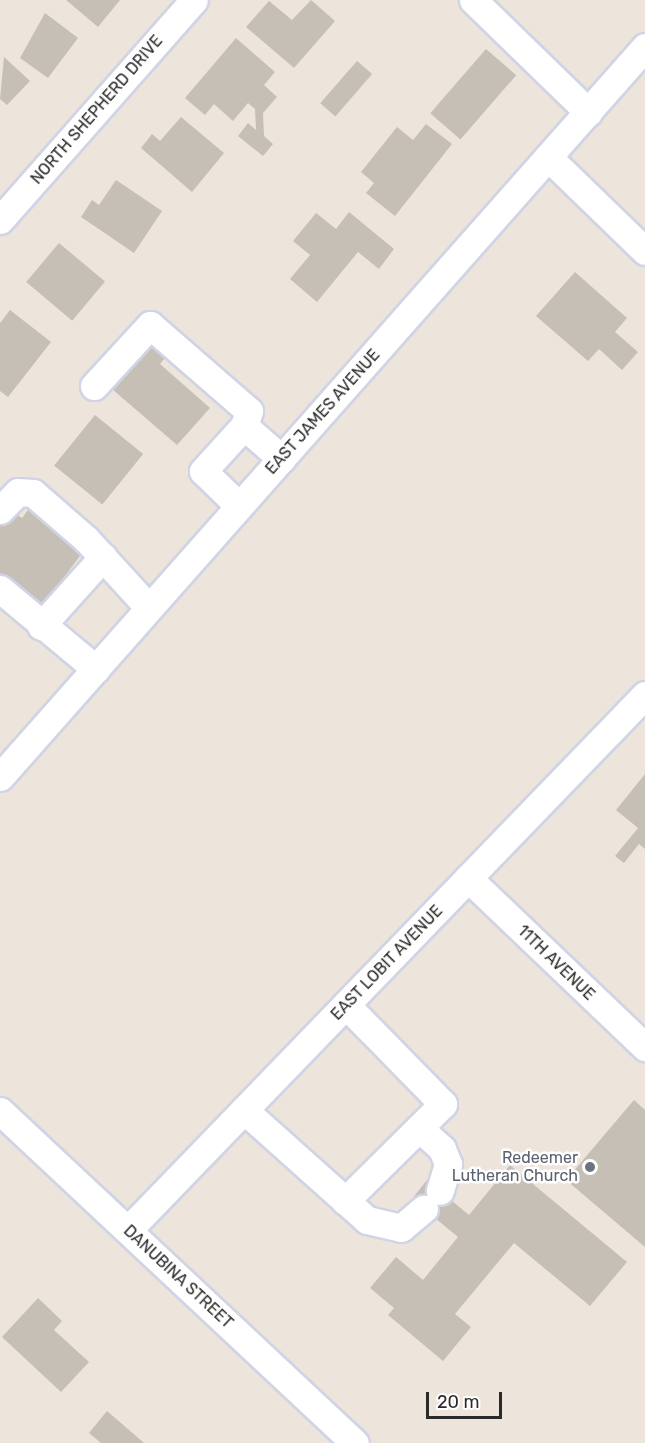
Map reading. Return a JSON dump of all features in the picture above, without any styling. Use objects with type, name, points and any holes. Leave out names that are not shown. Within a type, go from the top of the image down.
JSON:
[{"type":"street","name":"NORTH SHEPHERD DRIVE","points":[[0,220],[194,0]]},
{"type":"street","points":[[473,0],[588,112]]},
{"type":"street","name":"EAST JAMES AVENUE","points":[[0,777],[645,47]]},
{"type":"street","points":[[548,157],[645,251]]},
{"type":"street","points":[[94,386],[150,325],[249,411],[244,426],[203,471],[240,506]]},
{"type":"street","points":[[244,426],[282,459]]},
{"type":"street","points":[[0,510],[18,492],[29,491],[103,557],[149,608]]},
{"type":"street","points":[[41,626],[103,557]]},
{"type":"street","points":[[0,589],[41,626],[96,669]]},
{"type":"street","name":"EAST LOBIT AVENUE","points":[[128,1230],[645,695]]},
{"type":"street","name":"11TH AVENUE","points":[[468,878],[645,1047]]},
{"type":"street","points":[[345,1201],[443,1104],[346,1005]]},
{"type":"street","points":[[244,1110],[345,1201],[387,1229],[401,1228],[432,1200],[448,1164],[442,1149],[419,1128]]},
{"type":"street","name":"DANUBINA STREET","points":[[0,1111],[355,1443]]},
{"type":"building","points":[[66,0],[120,0],[98,27]]},
{"type":"building","points":[[311,0],[335,21],[294,68],[246,27],[269,1],[292,20]]},
{"type":"building","points":[[45,13],[78,38],[48,78],[20,58]]},
{"type":"building","points":[[236,38],[275,72],[264,85],[277,97],[263,113],[264,136],[273,144],[263,156],[238,136],[248,123],[256,130],[255,109],[248,103],[233,121],[214,104],[205,115],[185,98]]},
{"type":"building","points":[[486,49],[516,75],[460,139],[430,113]]},
{"type":"building","points":[[4,57],[30,81],[7,105],[0,99]]},
{"type":"building","points":[[357,61],[372,74],[335,116],[320,103]]},
{"type":"building","points":[[181,117],[224,153],[192,192],[141,148],[152,134],[160,141]]},
{"type":"building","points":[[426,124],[452,144],[395,216],[366,193],[374,183],[361,172],[397,127],[413,140]]},
{"type":"building","points":[[116,180],[162,211],[134,253],[81,217],[92,200],[99,205]]},
{"type":"building","points":[[349,212],[394,249],[379,269],[358,252],[317,302],[290,279],[310,255],[293,241],[316,213],[336,229]]},
{"type":"building","points":[[59,243],[105,282],[72,321],[26,282]]},
{"type":"building","points":[[575,272],[627,318],[615,332],[638,352],[622,370],[599,349],[588,361],[536,316]]},
{"type":"building","points":[[10,310],[51,342],[8,397],[0,391],[0,323]]},
{"type":"building","points":[[150,345],[165,358],[160,364],[210,408],[177,445],[112,389]]},
{"type":"building","points":[[95,415],[143,454],[102,505],[54,466]]},
{"type":"building","points":[[31,506],[86,548],[43,605],[0,573],[0,525],[11,510],[22,518]]},
{"type":"building","points":[[645,774],[645,849],[639,844],[624,863],[615,856],[638,828],[616,810]]},
{"type":"building","points":[[634,1100],[645,1110],[645,1247],[566,1180]]},
{"type":"building","points":[[510,1165],[627,1262],[590,1306],[514,1243],[455,1314],[471,1327],[443,1361],[388,1315],[394,1308],[370,1288],[396,1257],[423,1280],[458,1237],[412,1199],[427,1180],[469,1215]]},
{"type":"building","points":[[38,1298],[62,1321],[54,1330],[89,1362],[61,1392],[2,1337]]},
{"type":"building","points":[[107,1411],[144,1443],[101,1443],[89,1433]]},
{"type":"place","name":"Redeemer Lutheran Church","points":[[590,1167]]}]
